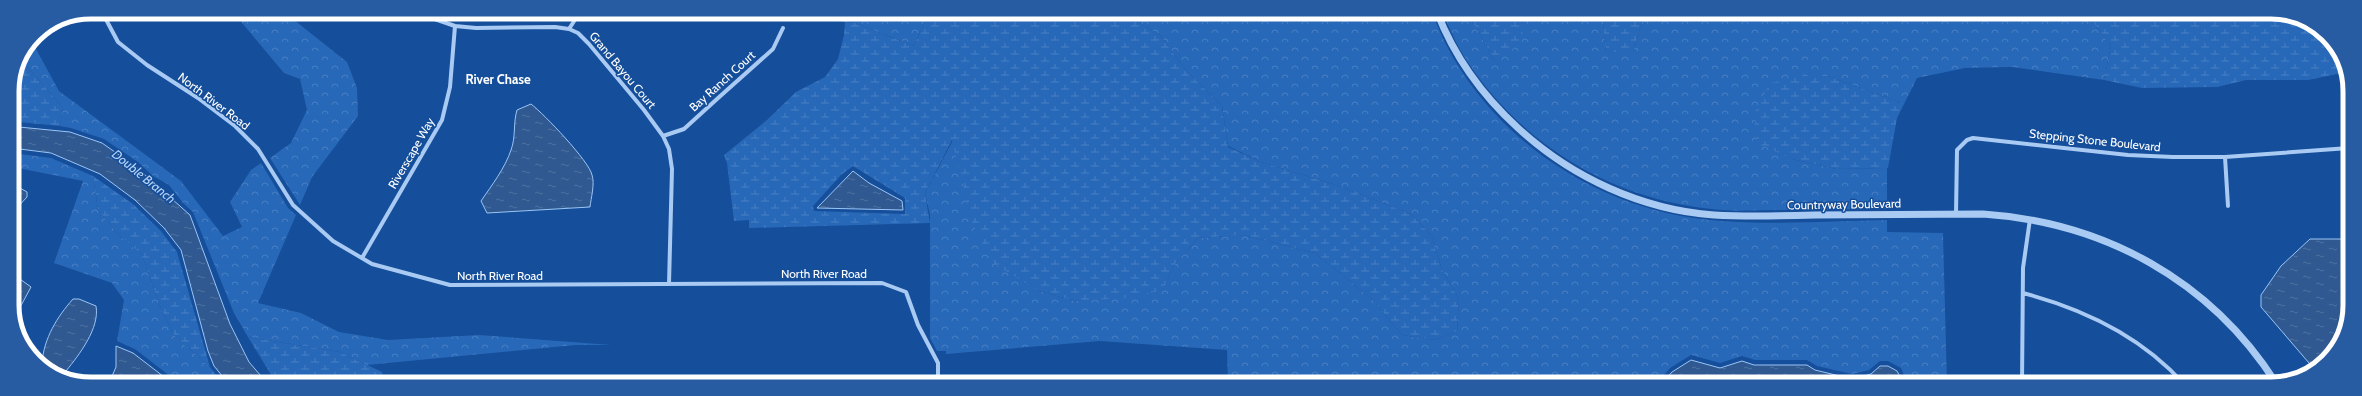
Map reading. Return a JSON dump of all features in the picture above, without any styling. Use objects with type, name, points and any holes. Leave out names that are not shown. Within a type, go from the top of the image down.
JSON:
[{"type":"street","name":"North River Road","points":[[106,19],[118,42],[147,65],[198,98],[235,126],[258,149],[292,205],[333,241],[379,266],[450,285],[882,283],[906,292],[918,324],[938,363],[938,377]]},
{"type":"street","name":"Grand Bayou Court","points":[[435,19],[456,26],[476,28],[555,27],[569,29],[578,33],[589,44],[644,110],[663,136],[669,149],[672,169],[669,284]]},
{"type":"street","points":[[569,29],[575,19]]},
{"type":"street","name":"Countryway Boulevard","points":[[1441,19],[1463,63],[1498,110],[1552,157],[1597,183],[1617,192],[1663,207],[1713,215],[1956,214],[2030,219],[2090,234],[2142,258],[2184,284],[2237,331],[2254,350],[2272,377]]},
{"type":"street","name":"Riverscape Way","points":[[362,258],[442,120],[450,87],[456,26]]},
{"type":"street","name":"Bay Ranch Court","points":[[663,136],[684,129],[717,100],[773,49],[783,28]]},
{"type":"street","name":"Stepping Stone Boulevard","points":[[1956,214],[1957,150],[1966,140],[1973,138],[2128,155],[2225,157],[2343,148]]},
{"type":"street","points":[[2225,157],[2228,206]]},
{"type":"street","points":[[2022,377],[2023,293],[2026,244],[2030,219]]},
{"type":"street","points":[[2023,293],[2072,308],[2106,324],[2148,350],[2177,377]]},
{"type":"green space","points":[[239,19],[293,19],[347,62],[357,88],[358,116],[312,177],[300,205],[270,158],[291,143],[307,110],[300,79],[284,73]]},
{"type":"green space","points":[[820,19],[926,19],[914,46],[855,23]]},
{"type":"green space","points":[[926,19],[1133,19],[1160,35],[1185,69],[1222,106],[1228,147],[1261,162],[1336,185],[1411,214],[1431,235],[1442,270],[1459,299],[1457,331],[1435,340],[1402,335],[1373,300],[1315,253],[1243,235],[1198,238],[1174,265],[1163,290],[1125,298],[1075,301],[1039,291],[991,262],[972,222],[952,140],[925,193],[930,223],[749,228],[749,220],[734,221],[727,163],[724,155],[767,120],[796,92],[825,77],[838,59],[844,35],[845,22],[855,23],[914,46]],"holes":[[[853,166],[905,198],[905,214],[814,211],[813,206],[841,175]]]},
{"type":"green space","points":[[1133,19],[1435,19],[1450,51],[1473,87],[1501,120],[1532,148],[1568,173],[1606,193],[1646,207],[1687,217],[1711,220],[1787,223],[1887,220],[1887,232],[1943,233],[1947,377],[1905,377],[1901,368],[1888,361],[1880,361],[1869,370],[1852,374],[1817,366],[1807,360],[1755,360],[1742,356],[1720,363],[1691,355],[1670,368],[1662,377],[1352,377],[1323,375],[1320,377],[1228,377],[1227,350],[1100,341],[946,354],[946,351],[937,351],[930,338],[930,215],[925,193],[953,140],[957,155],[1039,291],[1075,301],[1163,290],[1174,265],[1198,238],[1243,235],[1315,253],[1373,300],[1402,335],[1435,340],[1457,331],[1459,299],[1442,270],[1431,235],[1411,214],[1336,185],[1261,162],[1228,146],[1222,106],[1185,69],[1160,35]]},
{"type":"green space","points":[[1445,19],[1471,19],[1495,61],[1526,19],[1603,19],[1606,52],[1633,52],[1643,19],[2091,19],[2111,46],[2104,80],[2012,67],[1965,68],[1917,78],[1904,104],[1828,76],[1792,159],[1836,169],[1887,168],[1887,209],[1745,211],[1712,209],[1675,203],[1639,193],[1605,180],[1573,163],[1542,142],[1515,118],[1489,91],[1463,55]]},
{"type":"green space","points":[[1471,19],[1526,19],[1522,36],[1514,48],[1503,57],[1495,61]]},
{"type":"green space","points":[[1603,19],[1643,19],[1633,52],[1606,52]]},
{"type":"green space","points":[[2091,19],[2271,19],[2290,21],[2303,26],[2322,40],[2336,59],[2341,73],[2308,80],[2246,80],[2217,87],[2142,88],[2104,80],[2111,46]]},
{"type":"green space","points":[[35,46],[59,91],[181,181],[223,236],[242,227],[230,202],[251,170],[261,163],[288,208],[296,215],[258,303],[301,313],[339,332],[388,340],[479,335],[611,345],[575,345],[367,365],[340,352],[248,337],[234,313],[193,212],[183,203],[169,185],[153,176],[138,162],[104,139],[60,126],[63,108],[24,63]]},
{"type":"green space","points":[[24,63],[63,108],[60,126],[19,122],[20,77]]},
{"type":"green space","points":[[1804,76],[1828,76],[1904,104],[1897,118],[1888,168],[1836,169],[1792,159],[1757,143],[1754,113],[1770,83]]},
{"type":"green space","points":[[19,154],[51,158],[93,176],[98,210],[120,236],[142,255],[160,306],[174,335],[210,367],[218,377],[171,377],[135,349],[117,341],[124,300],[112,283],[54,263],[83,181],[19,168]]},
{"type":"green space","points":[[93,176],[133,204],[161,231],[177,252],[210,367],[174,335],[160,306],[142,255],[120,236],[98,210]]},
{"type":"green space","points":[[248,337],[340,352],[382,372],[383,377],[272,377]]},
{"type":"water","points":[[531,104],[546,117],[575,149],[589,168],[593,183],[590,207],[487,213],[481,201],[498,176],[513,145],[517,110]]},
{"type":"water","name":"Double Branch","points":[[19,127],[70,132],[102,143],[135,166],[190,215],[230,324],[249,362],[262,377],[223,377],[214,366],[208,351],[181,250],[164,228],[135,200],[100,174],[51,153],[19,149]]},
{"type":"water","points":[[853,171],[869,183],[902,201],[903,210],[817,208]]},
{"type":"water","points":[[19,187],[27,192],[27,197],[19,206]]},
{"type":"water","points":[[2310,239],[2343,239],[2343,305],[2341,324],[2331,345],[2319,359],[2311,365],[2261,307],[2261,295],[2281,266]]},
{"type":"water","points":[[19,278],[31,287],[19,309]]},
{"type":"water","points":[[73,299],[79,299],[96,306],[95,323],[92,332],[77,357],[66,371],[59,370],[43,358],[48,337],[62,313]]},
{"type":"water","points":[[116,346],[133,353],[164,377],[112,377],[116,367]]},
{"type":"water","points":[[1691,360],[1720,368],[1742,361],[1754,365],[1807,365],[1815,370],[1844,377],[1667,377],[1672,372]]},
{"type":"water","points":[[1880,366],[1888,366],[1897,371],[1900,377],[1860,377],[1871,374]]},
{"type":"district","name":"River Chase","points":[[498,79]]}]
